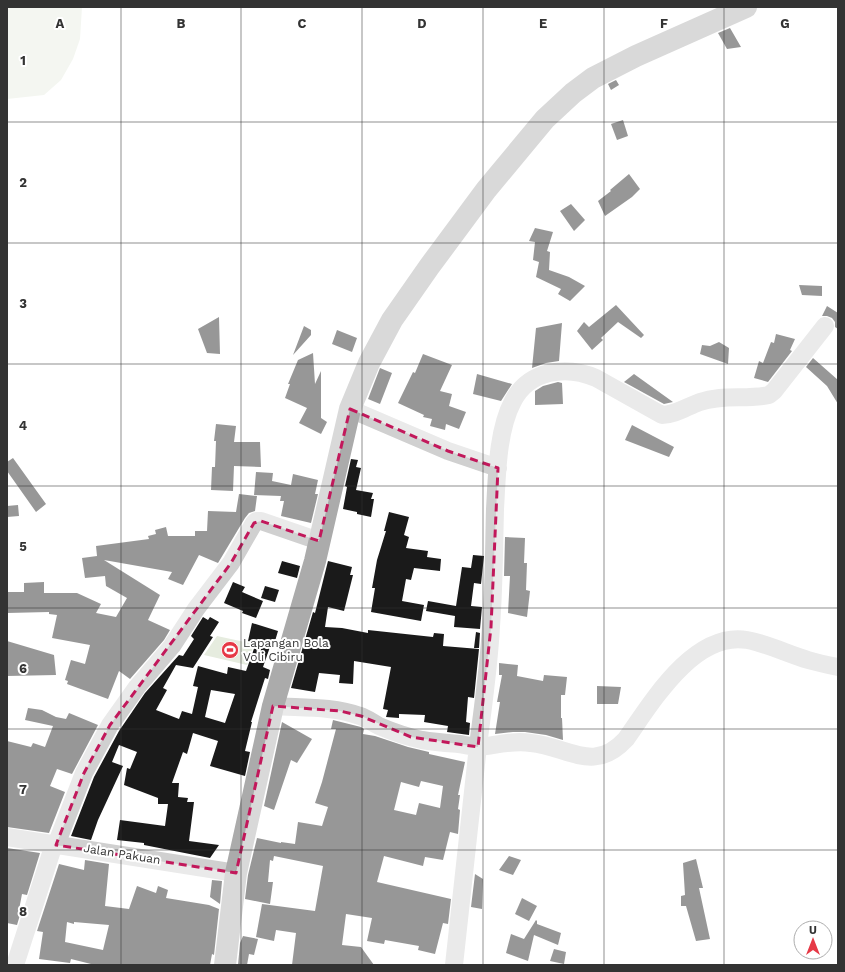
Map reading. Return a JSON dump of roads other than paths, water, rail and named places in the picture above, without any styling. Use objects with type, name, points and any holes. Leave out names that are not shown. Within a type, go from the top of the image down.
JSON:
[{"type":"main road","points":[[225,965],[236,873],[273,706],[319,541],[350,409],[369,363],[392,320],[486,190],[545,118],[573,93],[593,78],[636,56],[746,7]]},
{"type":"street","points":[[454,965],[491,627],[498,468],[502,432],[507,413],[513,400],[520,389],[530,381],[547,373],[562,371],[573,371],[587,374],[656,412],[666,415],[708,399],[720,397],[764,396],[772,393],[825,326]]},
{"type":"street","points":[[350,409],[448,451],[498,468]]},
{"type":"street","points":[[15,965],[55,844],[84,773],[110,725],[137,687],[172,646],[196,609],[231,563],[254,523],[256,521],[261,521],[319,541]]},
{"type":"street","points":[[273,706],[340,711],[361,716],[389,730],[411,737],[478,747],[522,742],[538,744],[596,758],[613,751],[626,739],[660,690],[680,668],[707,648],[723,641],[737,639],[749,640],[808,660],[838,667]]},
{"type":"street","name":"Jalan Pakuan","points":[[7,837],[236,873]]},
{"type":"place","name":"Lapangan Bola Voli Cibiru","points":[[230,650]]}]
